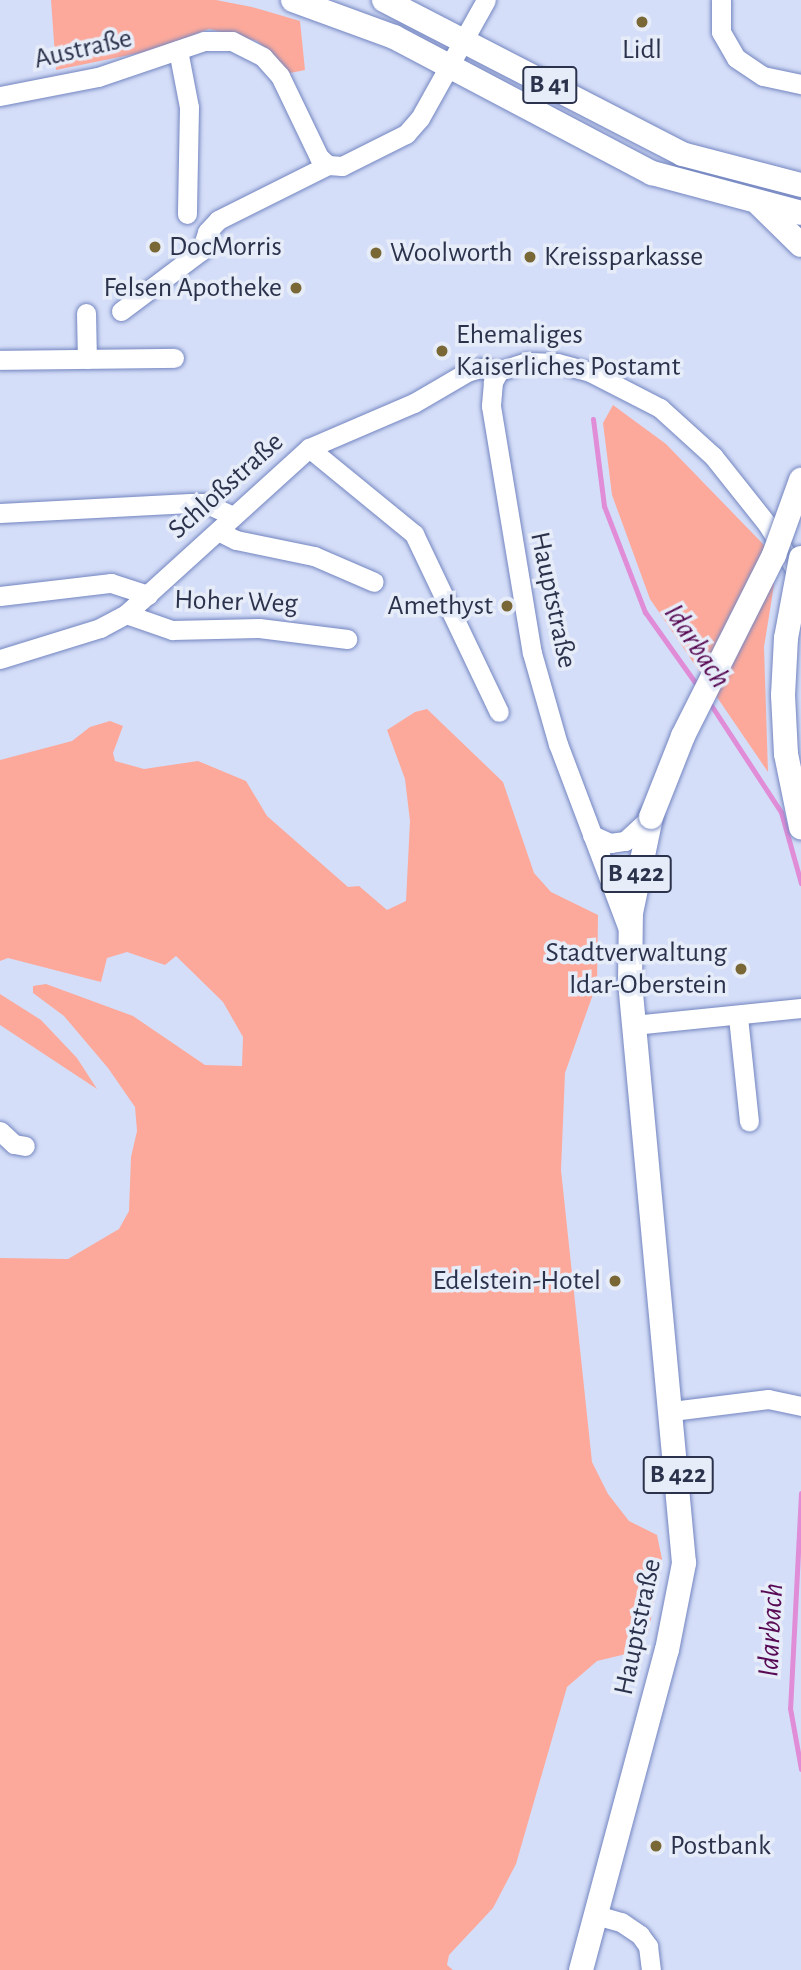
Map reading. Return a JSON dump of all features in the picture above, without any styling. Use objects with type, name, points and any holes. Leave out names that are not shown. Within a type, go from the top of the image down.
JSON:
[{"type":"main road","name":"B 41","points":[[293,0],[394,37],[652,173],[760,205],[801,213]]},
{"type":"main road","name":"B 41","points":[[384,0],[681,154],[801,185]]},
{"type":"main road","points":[[760,205],[801,244]]},
{"type":"main road","name":"B 422","points":[[629,932],[637,871],[651,817],[682,736],[770,564],[801,480]]},
{"type":"main road","points":[[801,558],[786,638],[783,695],[786,754],[801,827]]},
{"type":"main road","name":"Hauptstraße","points":[[581,1970],[681,1581],[684,1538],[633,1025],[629,932]]},
{"type":"street","points":[[121,311],[191,259],[218,220],[328,165],[342,166],[407,134],[450,67],[486,0]]},
{"type":"street","points":[[721,0],[721,32],[736,58],[763,76],[801,84]]},
{"type":"street","name":"Austraße","points":[[0,96],[98,77],[218,39],[232,41],[263,57],[280,76],[319,157],[328,165]]},
{"type":"street","points":[[178,50],[190,107],[187,214]]},
{"type":"street","points":[[86,313],[87,359]]},
{"type":"street","points":[[0,360],[174,358]]},
{"type":"street","name":"Schloßstraße","points":[[0,659],[100,628],[126,614],[309,448],[414,403],[467,372],[480,368],[499,372],[527,362],[557,363],[590,372],[660,408],[713,457],[767,524],[801,578]]},
{"type":"street","name":"Hauptstraße","points":[[499,372],[493,382],[491,406],[531,653],[558,744],[629,932]]},
{"type":"street","points":[[309,448],[414,534],[499,712]]},
{"type":"street","points":[[0,513],[205,503],[233,516]]},
{"type":"street","points":[[218,531],[236,540],[314,556],[374,582]]},
{"type":"street","points":[[0,596],[111,583],[148,595]]},
{"type":"street","name":"Hoher Weg","points":[[126,614],[172,630],[259,628],[347,639]]},
{"type":"street","points":[[592,835],[610,843],[625,841],[651,817]]},
{"type":"street","points":[[633,1025],[738,1017],[801,1008]]},
{"type":"street","points":[[738,1017],[749,1121]]},
{"type":"street","points":[[0,1131],[14,1144],[25,1146]]},
{"type":"street","points":[[672,1411],[768,1399],[797,1404]]},
{"type":"street","points":[[596,1915],[621,1922],[640,1935],[648,1946],[651,1970]]},
{"type":"shaded area","points":[[51,0],[216,0],[252,7],[300,21],[305,70],[290,73],[257,41],[209,29],[154,50],[56,70]]},
{"type":"shaded area","points":[[613,405],[666,444],[764,545],[774,585],[764,647],[768,772],[650,599],[612,495],[603,423]]},
{"type":"shaded area","points":[[427,709],[503,782],[534,873],[551,892],[598,915],[597,983],[565,1073],[561,1170],[592,1462],[608,1494],[629,1521],[657,1535],[662,1559],[648,1634],[626,1654],[597,1661],[567,1687],[516,1864],[493,1908],[449,1955],[447,1965],[453,1970],[0,1970],[0,1258],[68,1259],[119,1229],[129,1211],[131,1157],[137,1131],[135,1107],[108,1068],[64,1016],[33,993],[33,986],[46,984],[133,1016],[205,1065],[242,1066],[243,1037],[223,1002],[176,956],[165,965],[127,952],[107,958],[101,982],[8,958],[0,961],[0,760],[72,741],[90,727],[110,721],[123,726],[113,753],[115,761],[144,769],[198,761],[246,781],[267,816],[348,887],[359,886],[387,910],[406,901],[410,821],[405,779],[387,730],[415,712]]},
{"type":"shaded area","points":[[0,994],[41,1020],[77,1058],[97,1089],[0,1025]]},
{"type":"waterway","name":"Idarbach","points":[[593,419],[604,506],[645,612],[699,688]]},
{"type":"waterway","name":"Idarbach","points":[[709,702],[781,812],[801,883]]},
{"type":"waterway","name":"Idarbach","points":[[801,1493],[790,1708],[801,1769]]},
{"type":"place","name":"Lidl","points":[[642,22]]},
{"type":"place","name":"DocMorris","points":[[155,247]]},
{"type":"place","name":"Woolworth","points":[[376,253]]},
{"type":"place","name":"Kreissparkasse","points":[[530,257]]},
{"type":"place","name":"Felsen Apotheke","points":[[296,288]]},
{"type":"place","name":"Ehemaliges Kaiserliches Postamt","points":[[442,351]]},
{"type":"place","name":"Amethyst","points":[[507,606]]},
{"type":"place","name":"Stadtverwaltung Idar-Oberstein","points":[[741,969]]},
{"type":"place","name":"Edelstein-Hotel","points":[[615,1281]]},
{"type":"place","name":"Postbank","points":[[656,1846]]}]
